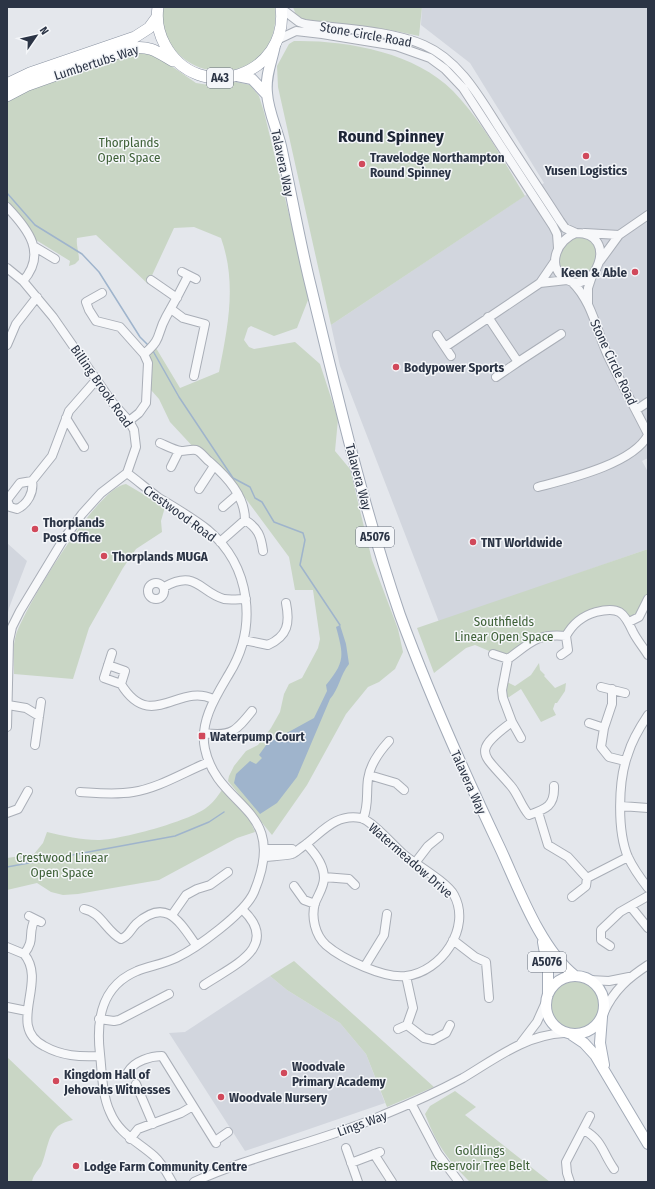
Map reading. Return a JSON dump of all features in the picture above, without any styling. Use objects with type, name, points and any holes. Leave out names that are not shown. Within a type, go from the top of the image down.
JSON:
[{"type":"highway","name":"A43","points":[[158,10],[162,40],[175,60],[196,74],[223,78],[237,76],[260,64],[277,42],[281,25],[282,8]]},
{"type":"highway","name":"Lumbertubs Way","points":[[7,84],[30,73],[135,37],[149,28],[158,10]]},
{"type":"highway","name":"Lumbertubs Way","points":[[7,96],[28,85],[132,48],[142,46],[151,48],[184,67]]},
{"type":"main road","name":"Talavera Way","points":[[277,42],[267,75],[267,95],[280,144],[292,203],[332,373],[366,504],[389,582],[417,660],[444,725],[540,932],[560,963],[575,976]]},
{"type":"main road","name":"Talavera Way","points":[[237,76],[252,79],[267,95]]},
{"type":"main road","name":"Talavera Way","points":[[540,932],[547,961],[548,994]]},
{"type":"main road","points":[[607,1073],[601,1049],[604,1003],[602,994],[597,986],[590,980],[575,976],[559,981],[548,994],[545,1004],[550,1021],[590,1048],[607,1073],[648,1144]]},
{"type":"main road","points":[[568,1034],[590,1031],[597,1025],[603,1015]]},
{"type":"street","name":"Stone Circle Road","points":[[282,8],[299,22],[305,24],[377,34],[413,41],[437,52],[450,61],[473,88],[565,228],[590,236],[598,244],[601,253],[600,262],[593,273],[588,288],[589,309]]},
{"type":"street","name":"Stone Circle Road","points":[[277,42],[296,31],[408,49],[438,63],[463,88],[553,226],[557,234],[558,248],[555,261],[557,271],[580,292],[589,309],[608,356],[648,434]]},
{"type":"street","points":[[7,207],[22,226],[35,247],[55,259]]},
{"type":"street","points":[[600,262],[619,235],[648,215]]},
{"type":"street","points":[[558,248],[567,237],[580,233],[619,235]]},
{"type":"street","points":[[23,281],[32,271],[35,262],[35,247]]},
{"type":"street","points":[[445,347],[540,283],[555,261]]},
{"type":"street","name":"Billing Brook Road","points":[[7,268],[23,281],[37,296],[112,402],[129,421],[134,430],[136,447],[127,473]]},
{"type":"street","points":[[540,283],[584,281],[593,273]]},
{"type":"street","points":[[144,354],[160,337],[165,319],[188,276]]},
{"type":"street","points":[[151,280],[177,298]]},
{"type":"street","points":[[102,292],[86,302],[88,310],[96,321],[102,324],[120,327],[144,354],[148,362],[146,403],[139,413],[129,421]]},
{"type":"street","points":[[7,345],[16,324],[37,296]]},
{"type":"street","points":[[171,309],[183,318],[205,324],[194,376]]},
{"type":"street","points":[[488,317],[518,362]]},
{"type":"street","points":[[496,377],[561,334]]},
{"type":"street","points":[[437,335],[451,356]]},
{"type":"street","points":[[32,481],[20,483],[9,497],[7,504],[14,509],[20,508],[32,493],[32,481],[52,456],[69,411],[97,379]]},
{"type":"street","points":[[638,412],[648,402]]},
{"type":"street","points":[[66,418],[84,447]]},
{"type":"street","points":[[538,487],[576,478],[611,464],[643,444],[648,434]]},
{"type":"street","points":[[160,443],[179,450],[196,450],[220,470],[238,494],[245,510],[245,520],[220,542]]},
{"type":"street","points":[[171,467],[179,450]]},
{"type":"street","points":[[199,489],[214,466]]},
{"type":"street","points":[[7,727],[9,641],[12,628],[20,611],[63,540],[82,514],[101,493],[127,473]]},
{"type":"street","name":"Crestwood Road","points":[[127,473],[157,496],[197,522],[220,542],[240,573],[246,599],[247,621],[244,640],[238,659],[213,699],[205,732],[204,746],[209,762],[222,782],[256,819],[262,835],[265,853]]},
{"type":"street","points":[[223,507],[238,494]]},
{"type":"street","points":[[245,520],[255,526],[261,536],[263,551]]},
{"type":"street","points":[[164,586],[173,582],[186,580],[196,582],[217,596],[226,599],[246,599]]},
{"type":"street","points":[[630,622],[639,617],[648,599]]},
{"type":"street","points":[[244,640],[268,644],[283,636],[287,627],[288,617],[286,603]]},
{"type":"street","points":[[561,655],[568,650],[566,636],[578,620],[587,614],[608,609],[619,611],[630,622],[635,635],[648,655]]},
{"type":"street","points":[[521,738],[512,722],[503,698],[502,690],[508,659],[539,637],[552,634],[566,636]]},
{"type":"street","points":[[112,653],[104,678],[121,684],[129,696],[136,702],[147,706],[166,704],[192,696],[202,695],[213,699]]},
{"type":"street","points":[[493,654],[508,659]]},
{"type":"street","points":[[108,665],[125,671],[121,684]]},
{"type":"street","points":[[601,687],[625,693]]},
{"type":"street","points":[[612,689],[612,704],[601,742],[604,752],[609,757],[625,761]]},
{"type":"street","points":[[35,745],[41,702]]},
{"type":"street","points":[[8,705],[26,708],[39,716]]},
{"type":"street","points":[[205,732],[229,734],[239,727],[252,711]]},
{"type":"street","points":[[647,721],[632,744],[625,761],[621,789],[621,834],[628,857],[648,888]]},
{"type":"street","points":[[512,722],[492,737],[487,744],[486,759],[512,787],[523,809],[529,815],[538,812],[554,800],[554,786]]},
{"type":"street","points":[[589,723],[604,728]]},
{"type":"street","points":[[363,818],[368,799],[369,775],[376,756],[389,741]]},
{"type":"street","points":[[80,792],[118,794],[134,792],[164,782],[209,762]]},
{"type":"street","points":[[369,775],[396,783],[404,790]]},
{"type":"street","points":[[7,814],[18,809],[28,791]]},
{"type":"street","points":[[621,806],[648,808]]},
{"type":"street","points":[[538,812],[548,845],[568,857],[587,878],[586,886],[572,897]]},
{"type":"street","name":"Watermeadow Drive","points":[[265,853],[298,850],[332,822],[342,819],[363,818],[415,863],[453,893],[458,904],[460,919],[458,930],[453,940],[433,964],[422,972],[406,976],[391,976],[378,973],[333,950],[325,944],[319,936],[313,915],[324,877]]},
{"type":"street","points":[[415,863],[428,846],[439,837]]},
{"type":"street","points":[[306,844],[317,855],[322,865],[324,877],[349,879],[355,884]]},
{"type":"street","points":[[172,1182],[155,1157],[130,1139],[118,1128],[109,1111],[98,1037],[100,1010],[106,999],[123,979],[135,972],[177,957],[232,920],[242,910],[253,895],[265,853]]},
{"type":"street","points":[[587,878],[628,857]]},
{"type":"street","points":[[172,915],[186,895],[197,889],[210,885],[228,872]]},
{"type":"street","points":[[294,886],[304,900],[315,904]]},
{"type":"street","points":[[610,946],[602,940],[600,935],[601,930],[620,912],[648,896]]},
{"type":"street","points":[[631,907],[648,928]]},
{"type":"street","points":[[84,909],[89,910],[102,920],[111,934],[121,939],[126,937],[137,924],[153,914],[166,912],[178,919],[196,945]]},
{"type":"street","points":[[204,985],[248,956],[255,946],[258,934],[256,925],[242,910]]},
{"type":"street","points":[[365,966],[384,935],[387,914]]},
{"type":"street","points":[[24,954],[32,943],[31,929],[35,919]]},
{"type":"street","points":[[453,940],[475,957],[486,962],[489,999]]},
{"type":"street","points":[[7,947],[24,954],[32,971],[33,984],[27,1011],[26,1024],[30,1034],[39,1044],[56,1053],[79,1057],[100,1056]]},
{"type":"street","points":[[603,1015],[614,992],[630,976],[648,965]]},
{"type":"street","points":[[398,1029],[407,1025],[413,1008],[406,976]]},
{"type":"street","points":[[590,980],[609,981],[630,976]]},
{"type":"street","points":[[99,1019],[114,1021],[119,1020],[169,994]]},
{"type":"street","name":"Lings Way","points":[[521,1043],[537,1022],[545,1004]]},
{"type":"street","points":[[7,1007],[27,1011]]},
{"type":"street","points":[[407,1025],[424,1038],[433,1040],[440,1038],[446,1033],[450,1024]]},
{"type":"street","name":"Lings Way","points":[[194,1182],[236,1165],[362,1124],[463,1078],[521,1043],[546,1035],[568,1034]]},
{"type":"street","points":[[128,1072],[130,1068],[148,1058],[162,1056],[216,1142],[228,1132]]},
{"type":"street","points":[[136,1084],[153,1124]]},
{"type":"street","points":[[411,1103],[438,1154],[459,1182]]},
{"type":"street","points":[[130,1139],[138,1129],[193,1106]]},
{"type":"street","points":[[570,1182],[566,1162],[590,1116]]},
{"type":"street","points":[[584,1130],[596,1137],[605,1157],[614,1169]]},
{"type":"street","points":[[346,1148],[358,1182]]},
{"type":"street","points":[[351,1163],[377,1153],[392,1182]]},
{"type":"shaded area","points":[[422,7],[648,7],[648,458],[642,461],[648,472],[648,549],[439,622],[340,366],[331,325],[544,183],[470,63],[421,25]]},
{"type":"shaded area","points":[[7,543],[27,561],[7,617]]},
{"type":"shaded area","name":"Woodvale Primary Academy","points":[[270,976],[287,990],[340,1023],[366,1054],[385,1103],[245,1151],[169,1033],[185,1032]]},
{"type":"green space","points":[[162,7],[275,7],[274,32],[265,50],[250,63],[232,70],[212,71],[193,65],[176,52],[164,32],[162,23]]},
{"type":"green space","points":[[293,7],[422,7],[419,36],[395,31],[301,19],[296,15]]},
{"type":"green space","points":[[294,41],[335,43],[378,51],[419,67],[437,78],[453,91],[473,115],[492,141],[525,196],[331,325],[278,87],[277,66],[289,44]]},
{"type":"green space","name":"Thorplands Open Space","points":[[135,52],[154,54],[196,83],[216,86],[236,82],[250,85],[259,96],[305,280],[308,300],[297,328],[274,336],[251,326],[248,328],[244,340],[249,347],[254,349],[295,342],[320,364],[338,419],[335,451],[350,469],[372,560],[398,629],[403,652],[395,669],[379,682],[368,687],[346,714],[307,785],[272,835],[228,781],[234,766],[246,751],[258,745],[271,728],[280,712],[284,694],[289,684],[302,678],[318,648],[320,639],[313,590],[295,590],[289,557],[226,472],[214,466],[196,450],[170,422],[159,399],[151,390],[151,364],[148,355],[156,348],[180,388],[219,372],[228,321],[230,288],[229,271],[221,238],[194,227],[174,228],[148,284],[96,235],[77,238],[79,260],[75,264],[69,266],[70,261],[36,240],[7,205],[7,102],[34,87]]},
{"type":"green space","points":[[574,238],[583,238],[590,241],[596,250],[594,263],[590,270],[585,276],[575,278],[567,276],[562,272],[560,266],[562,251]]},
{"type":"green space","points":[[126,484],[165,507],[161,521],[162,532],[136,549],[123,568],[89,628],[73,679],[14,674],[14,649],[16,635],[47,575],[81,525],[98,504],[114,490]]},
{"type":"green space","name":"Southfields Linear Open Space","points":[[648,549],[648,599],[633,621],[619,611],[587,614],[566,636],[552,634],[508,659],[475,645],[466,648],[434,673],[417,628]]},
{"type":"green space","points":[[539,663],[540,670],[555,688],[566,683],[565,691],[557,703],[555,703],[553,709],[556,715],[541,722],[521,689],[506,699],[507,682],[515,686],[531,675]]},
{"type":"green space","name":"Crestwood Linear Open Space","points":[[222,790],[250,820],[255,832],[237,838],[159,880],[78,894],[63,895],[51,892],[37,883],[7,890],[7,858],[34,854],[43,843],[47,832],[79,839],[92,840],[122,837],[170,824],[197,813],[211,804]]},
{"type":"green space","points":[[294,961],[434,1087],[387,1107],[366,1054],[340,1023],[287,990],[270,976]]},
{"type":"green space","points":[[576,980],[586,982],[594,987],[599,995],[601,1005],[599,1015],[594,1023],[586,1028],[576,1030],[566,1028],[558,1023],[553,1015],[551,1005],[553,995],[558,987],[566,982]]},
{"type":"green space","points":[[7,1057],[73,1120],[61,1124],[54,1130],[49,1140],[41,1166],[34,1175],[32,1182],[7,1182]]},
{"type":"green space","name":"Goldlings Reservoir Tree Belt","points":[[455,1091],[476,1107],[465,1115],[550,1182],[470,1182],[443,1151],[425,1114],[430,1106]]},
{"type":"water","points":[[340,625],[346,644],[349,664],[336,691],[330,699],[297,777],[277,803],[260,814],[234,783],[236,774],[250,761],[256,764],[262,758],[259,755],[269,741],[274,740],[314,718],[327,691],[326,685],[340,664],[341,652],[336,627]]},
{"type":"waterway","points":[[7,193],[35,225],[82,254],[99,272],[140,337],[149,346]]},
{"type":"waterway","points":[[153,351],[179,397],[233,478],[250,487],[255,498],[262,502],[274,522],[303,533],[305,540],[300,565],[340,625]]},
{"type":"waterway","points":[[7,867],[175,836],[209,822],[224,812]]},
{"type":"place","name":"Yusen Logistics","points":[[586,156]]},
{"type":"place","name":"Travelodge Northampton Round Spinney","points":[[362,164]]},
{"type":"place","name":"Keen & Able","points":[[635,272]]},
{"type":"place","name":"Bodypower Sports","points":[[396,367]]},
{"type":"place","name":"Thorplands Post Office","points":[[35,529]]},
{"type":"place","name":"TNT Worldwide","points":[[473,542]]},
{"type":"place","name":"Thorplands MUGA","points":[[104,556]]},
{"type":"place","name":"Waterpump Court","points":[[202,736]]},
{"type":"place","name":"Woodvale Primary Academy","points":[[284,1073]]},
{"type":"place","name":"Kingdom Hall of Jehovahs Witnesses","points":[[56,1081]]},
{"type":"place","name":"Woodvale Nursery","points":[[221,1097]]},
{"type":"place","name":"Lodge Farm Community Centre","points":[[76,1166]]},
{"type":"district","name":"Round Spinney","points":[[391,136]]}]
